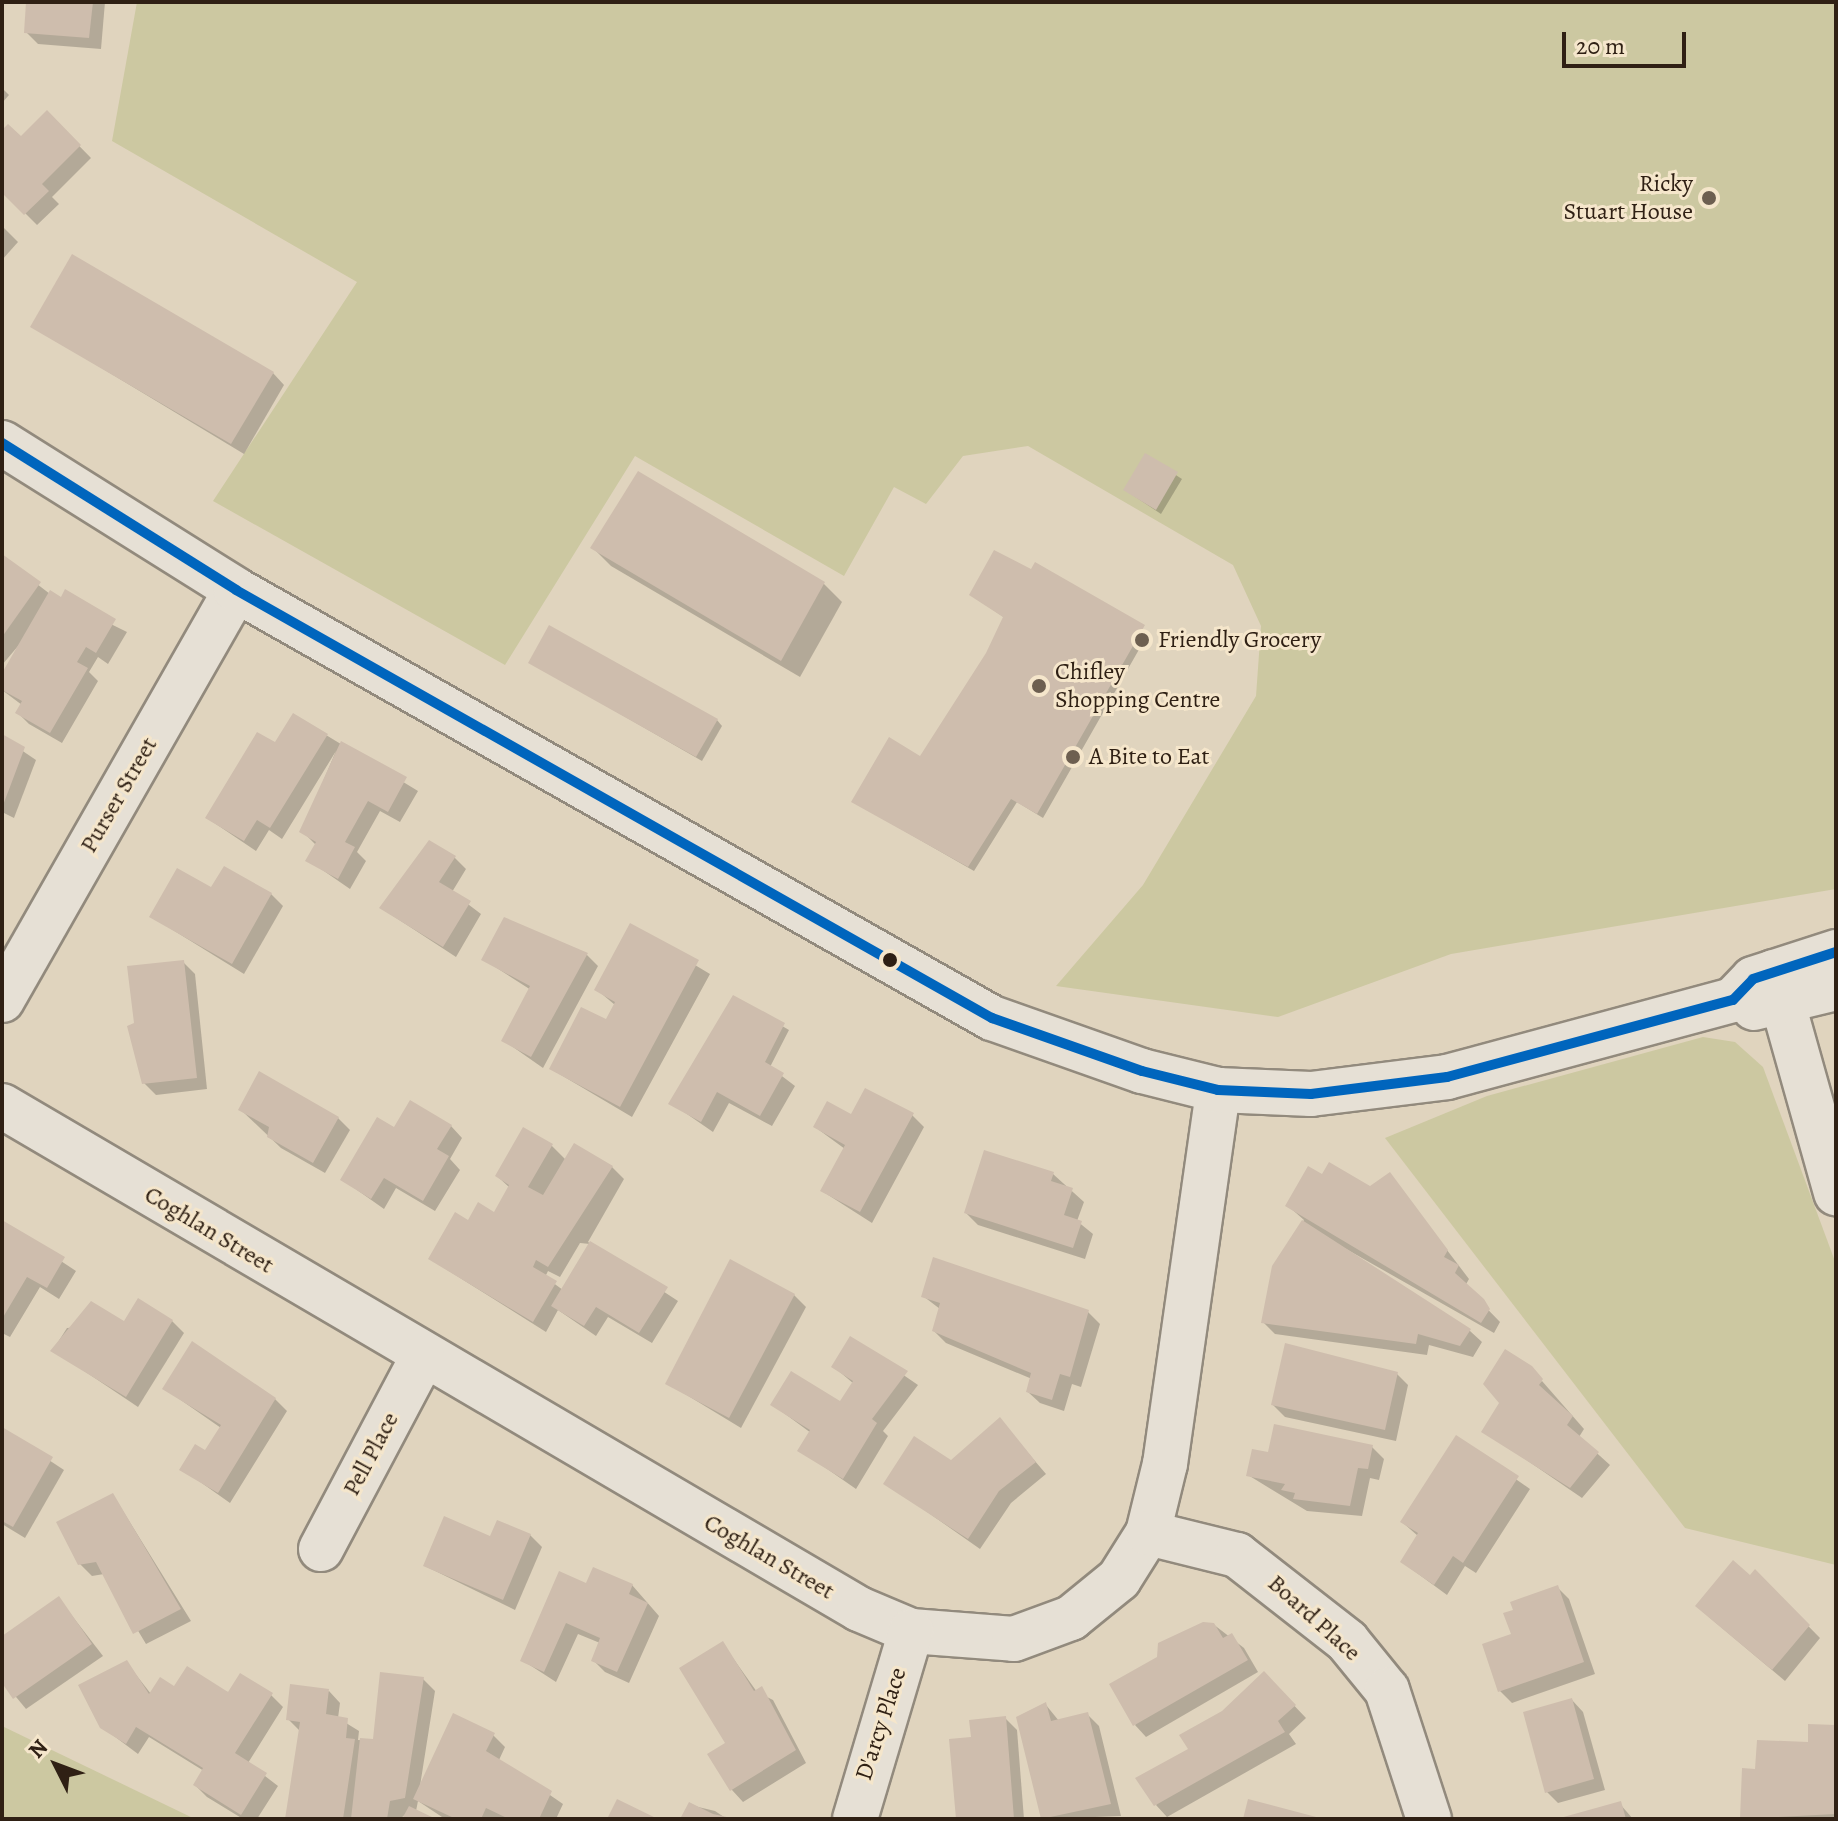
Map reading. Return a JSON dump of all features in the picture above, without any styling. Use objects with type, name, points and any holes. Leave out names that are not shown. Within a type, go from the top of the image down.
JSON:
[{"type":"street","points":[[2,443],[236,590],[992,1018],[1071,1051],[1218,1090],[1311,1094],[1447,1077],[1733,1000],[1753,979],[1807,980]]},
{"type":"street","name":"Purser Street","points":[[2,1000],[236,590]]},
{"type":"street","points":[[1807,980],[1836,1086]]},
{"type":"street","points":[[1807,980],[1836,1193]]},
{"type":"street","name":"Coghlan Street","points":[[2,1106],[422,1358],[859,1609],[911,1631],[1014,1639],[1071,1618],[1119,1579],[1148,1533],[1165,1464],[1218,1090]]},
{"type":"street","name":"Pell Place","points":[[321,1549],[422,1358]]},
{"type":"street","name":"Board Place","points":[[1148,1533],[1237,1555],[1347,1641],[1387,1690],[1429,1819]]},
{"type":"street","name":"D'arcy Place","points":[[855,1819],[911,1631]]},
{"type":"shaded area","points":[[137,2],[1836,2],[1836,889],[1451,954],[1278,1017],[1056,986],[1143,885],[1256,696],[1261,626],[1233,565],[1028,446],[963,456],[926,504],[894,487],[844,576],[635,456],[505,665],[213,501],[357,282],[112,141]]},
{"type":"shaded area","points":[[1703,1037],[1735,1042],[1763,1067],[1836,1264],[1836,1565],[1685,1528],[1385,1138],[1487,1096]]},
{"type":"shaded area","points":[[2,1726],[195,1819],[2,1819]]},
{"type":"building","points":[[26,2],[93,2],[89,38],[24,33]]},
{"type":"building","points":[[47,110],[81,145],[42,184],[49,191],[24,215],[2,193],[2,130],[8,124],[21,136]]},
{"type":"building","points":[[72,254],[274,372],[231,444],[30,327]]},
{"type":"building","points":[[1145,453],[1178,472],[1156,510],[1123,490]]},
{"type":"building","points":[[638,471],[825,582],[781,661],[590,548]]},
{"type":"building","name":"Chifley Shopping Centre","points":[[994,550],[1031,569],[1035,562],[1145,625],[1037,814],[1011,799],[968,867],[851,802],[889,737],[920,756],[986,653],[1003,617],[969,595]]},
{"type":"building","points":[[2,554],[41,582],[2,637]]},
{"type":"building","points":[[65,589],[116,619],[96,653],[86,647],[77,662],[88,668],[50,733],[15,713],[22,701],[2,690],[2,673],[50,590],[61,597]]},
{"type":"building","points":[[549,625],[718,719],[696,757],[528,663]]},
{"type":"building","points":[[293,713],[328,734],[270,828],[257,820],[244,841],[205,818],[257,732],[275,742]]},
{"type":"building","points":[[2,734],[25,747],[2,808]]},
{"type":"building","points":[[341,741],[407,777],[388,812],[368,801],[345,842],[355,847],[338,879],[305,861],[316,842],[299,832]]},
{"type":"building","points":[[429,840],[456,856],[439,882],[471,901],[443,947],[379,908]]},
{"type":"building","points":[[224,866],[272,893],[232,964],[149,917],[177,868],[211,887]]},
{"type":"building","points":[[504,917],[588,953],[531,1057],[501,1041],[530,986],[481,960]]},
{"type":"building","points":[[630,923],[699,960],[620,1107],[549,1069],[581,1007],[606,1019],[615,1002],[594,990]]},
{"type":"building","points":[[184,960],[197,1078],[142,1084],[127,1026],[134,1023],[127,966]]},
{"type":"building","points":[[733,995],[785,1023],[765,1062],[784,1073],[760,1116],[717,1092],[701,1122],[668,1104]]},
{"type":"building","points":[[259,1071],[339,1117],[313,1163],[267,1137],[269,1127],[238,1110]]},
{"type":"building","points":[[865,1088],[914,1113],[860,1212],[820,1191],[845,1145],[813,1127],[827,1101],[851,1114]]},
{"type":"building","points":[[410,1100],[452,1125],[437,1149],[449,1156],[423,1201],[384,1178],[371,1199],[340,1180],[377,1117],[394,1127]]},
{"type":"building","points":[[523,1127],[553,1144],[528,1187],[543,1195],[574,1143],[613,1166],[548,1267],[536,1260],[533,1267],[557,1281],[533,1322],[428,1259],[455,1212],[468,1220],[478,1202],[494,1212],[509,1185],[495,1176]]},
{"type":"building","points":[[984,1150],[1054,1172],[1051,1181],[1073,1188],[1064,1215],[1082,1221],[1073,1248],[964,1213]]},
{"type":"building","points":[[1329,1162],[1370,1186],[1390,1172],[1448,1250],[1444,1257],[1459,1265],[1455,1273],[1484,1299],[1490,1309],[1481,1323],[1285,1206],[1308,1166],[1322,1174]]},
{"type":"building","points":[[2,1220],[65,1257],[47,1288],[27,1277],[2,1319]]},
{"type":"building","points":[[1302,1220],[1471,1329],[1460,1346],[1418,1334],[1416,1344],[1261,1323],[1272,1266]]},
{"type":"building","points":[[590,1241],[668,1287],[639,1333],[596,1307],[584,1326],[551,1306]]},
{"type":"building","points":[[933,1257],[1089,1310],[1070,1377],[1060,1374],[1052,1400],[1026,1392],[1031,1373],[932,1331],[940,1303],[921,1297]]},
{"type":"building","points":[[730,1259],[795,1294],[729,1418],[665,1384]]},
{"type":"building","points":[[138,1298],[173,1320],[126,1397],[50,1351],[91,1301],[124,1321]]},
{"type":"building","points":[[850,1336],[908,1371],[872,1419],[877,1423],[843,1479],[797,1451],[810,1430],[770,1405],[791,1371],[840,1401],[853,1381],[831,1367]]},
{"type":"building","points":[[192,1341],[276,1398],[218,1493],[179,1470],[195,1444],[205,1450],[221,1425],[162,1389]]},
{"type":"building","points":[[1285,1343],[1398,1372],[1385,1430],[1271,1405]]},
{"type":"building","points":[[1505,1349],[1532,1366],[1543,1379],[1539,1385],[1573,1416],[1567,1425],[1599,1452],[1570,1488],[1481,1432],[1499,1403],[1483,1384]]},
{"type":"building","points":[[1000,1417],[1036,1462],[999,1491],[968,1539],[883,1484],[914,1436],[951,1460]]},
{"type":"building","points":[[1274,1424],[1373,1445],[1368,1469],[1358,1468],[1350,1506],[1293,1499],[1295,1493],[1281,1490],[1285,1484],[1246,1476],[1252,1449],[1268,1452]]},
{"type":"building","points":[[2,1427],[53,1457],[13,1527],[2,1521]]},
{"type":"building","points":[[1456,1435],[1519,1476],[1463,1563],[1453,1556],[1434,1585],[1400,1562],[1418,1533],[1400,1522]]},
{"type":"building","points":[[113,1493],[181,1609],[133,1634],[96,1562],[78,1565],[56,1522]]},
{"type":"building","points":[[444,1516],[490,1536],[497,1520],[531,1534],[503,1600],[423,1566]]},
{"type":"building","points":[[1733,1560],[1750,1575],[1755,1569],[1810,1625],[1772,1670],[1695,1606]]},
{"type":"building","points":[[593,1567],[633,1584],[629,1594],[648,1603],[617,1672],[591,1661],[600,1638],[566,1623],[544,1672],[520,1661],[559,1571],[586,1583]]},
{"type":"building","points":[[1558,1585],[1584,1662],[1498,1692],[1482,1644],[1511,1634],[1503,1613],[1513,1610],[1510,1602]]},
{"type":"building","points":[[59,1596],[92,1644],[13,1699],[2,1683],[2,1636]]},
{"type":"building","points":[[1203,1622],[1214,1623],[1223,1638],[1232,1633],[1248,1660],[1133,1726],[1109,1684],[1157,1657],[1158,1643]]},
{"type":"building","points":[[723,1641],[754,1691],[762,1686],[796,1750],[730,1791],[707,1754],[725,1743],[679,1668]]},
{"type":"building","points":[[127,1660],[149,1694],[160,1677],[174,1686],[187,1666],[228,1692],[240,1673],[273,1693],[235,1753],[267,1773],[241,1815],[193,1785],[203,1768],[136,1727],[126,1744],[100,1728],[78,1685]]},
{"type":"building","points":[[1264,1671],[1296,1705],[1278,1721],[1285,1732],[1154,1806],[1135,1778],[1188,1749],[1179,1735],[1222,1711]]},
{"type":"building","points":[[380,1672],[424,1677],[405,1798],[390,1801],[387,1819],[351,1819],[360,1738],[373,1739]]},
{"type":"building","points":[[290,1684],[329,1689],[326,1714],[348,1718],[346,1738],[355,1739],[343,1819],[285,1819],[300,1722],[286,1720]]},
{"type":"building","points":[[1572,1698],[1594,1779],[1545,1793],[1523,1712]]},
{"type":"building","points":[[1046,1702],[1051,1721],[1088,1712],[1111,1804],[1041,1819],[1016,1717]]},
{"type":"building","points":[[453,1713],[495,1733],[486,1751],[552,1791],[539,1819],[509,1819],[486,1808],[481,1819],[456,1819],[413,1799]]},
{"type":"building","points":[[1006,1716],[1014,1819],[956,1819],[949,1739],[971,1737],[969,1720]]},
{"type":"building","points":[[1808,1724],[1836,1725],[1836,1814],[1740,1819],[1742,1768],[1755,1769],[1757,1740],[1808,1742]]},
{"type":"building","points":[[617,1799],[658,1819],[607,1819]]},
{"type":"building","points":[[1248,1799],[1320,1818],[1320,1819],[1243,1819]]},
{"type":"building","points":[[1621,1801],[1626,1819],[1560,1818]]},
{"type":"building","points":[[689,1802],[713,1814],[736,1819],[680,1819]]},
{"type":"building","points":[[409,1806],[436,1819],[402,1819]]},
{"type":"transit line","points":[[2,443],[236,590],[992,1018],[1142,1071],[1218,1090],[1311,1094],[1447,1077],[1733,1000],[1753,979],[1836,952]]},
{"type":"place","name":"Ricky Stuart House","points":[[1709,198]]},
{"type":"place","name":"Friendly Grocery","points":[[1142,640]]},
{"type":"place","name":"Chifley Shopping Centre","points":[[1039,686]]},
{"type":"place","name":"A Bite to Eat","points":[[1073,757]]}]
